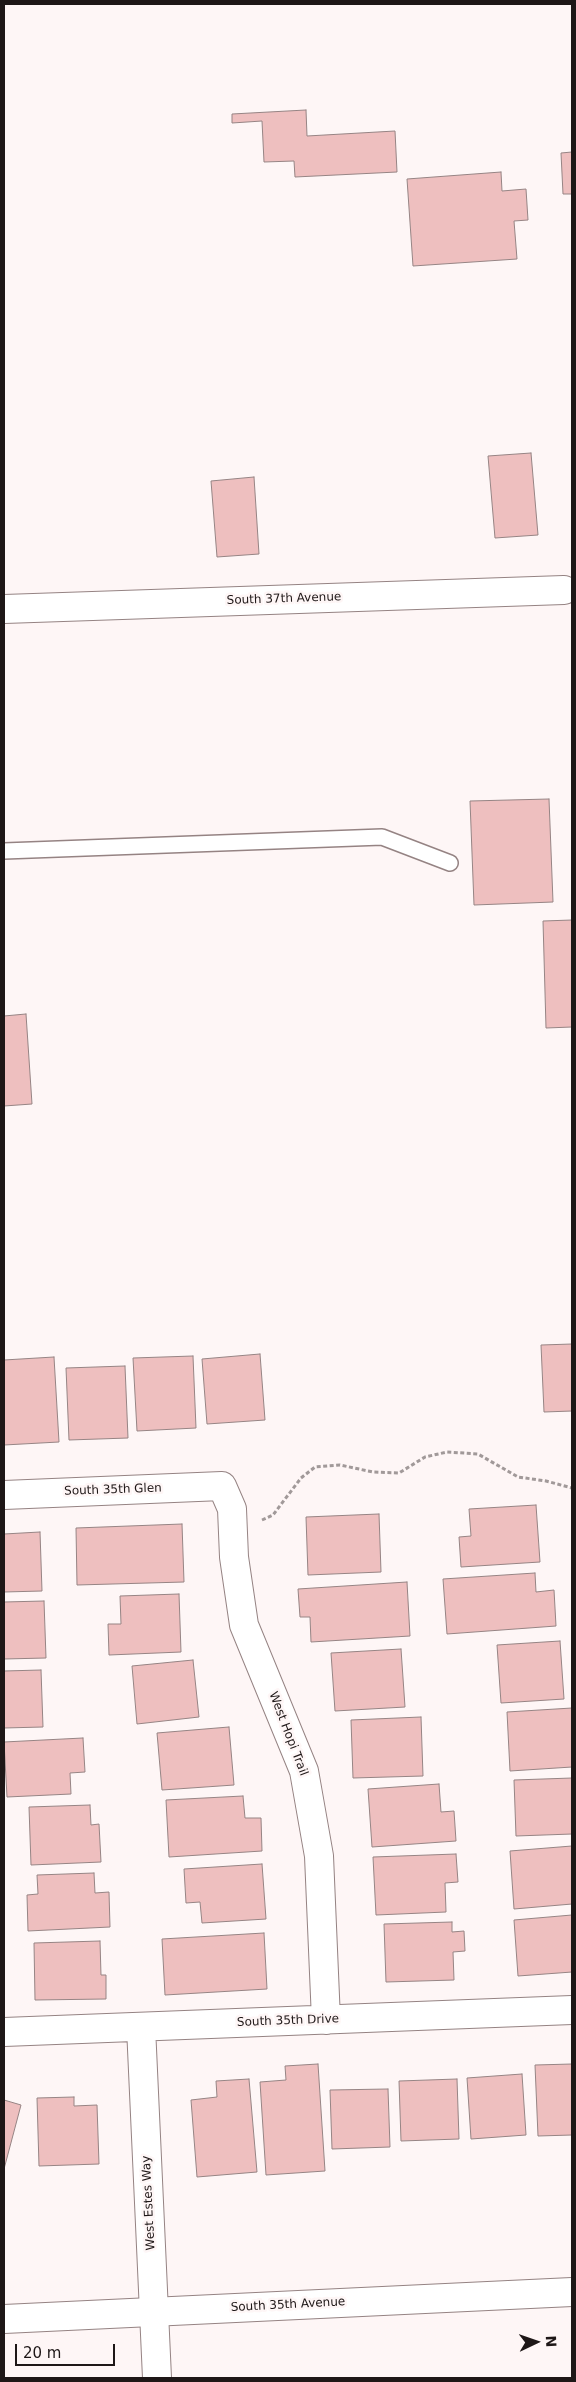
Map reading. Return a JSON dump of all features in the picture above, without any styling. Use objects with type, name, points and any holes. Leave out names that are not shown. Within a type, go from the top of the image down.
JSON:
[{"type":"street","name":"South 37th Avenue","points":[[4,609],[564,590]]},
{"type":"street","name":"South 35th Glen","points":[[4,1495],[222,1486]]},
{"type":"street","name":"West Hopi Trail","points":[[222,1486],[232,1509],[234,1557],[244,1625],[304,1771],[319,1856],[326,2020]]},
{"type":"street","name":"South 35th Drive","points":[[4,2032],[572,2010]]},
{"type":"street","name":"West Estes Way","points":[[141,2027],[157,2378]]},
{"type":"street","name":"South 35th Avenue","points":[[4,2319],[572,2292]]},
{"type":"lane","points":[[4,851],[382,837],[450,863]]},
{"type":"path","points":[[233,1533],[273,1514],[301,1478],[315,1467],[340,1465],[373,1472],[399,1473],[424,1457],[447,1452],[478,1454],[518,1478],[546,1481],[572,1488]]},
{"type":"building","points":[[306,110],[307,136],[395,131],[397,172],[295,177],[294,161],[264,162],[262,121],[232,123],[232,114]]},
{"type":"building","points":[[572,152],[572,194],[563,194],[561,153]]},
{"type":"building","points":[[501,172],[502,191],[526,189],[528,220],[514,221],[517,259],[413,266],[407,179]]},
{"type":"building","points":[[531,453],[538,535],[495,538],[488,456]]},
{"type":"building","points":[[254,477],[259,554],[217,557],[211,481]]},
{"type":"building","points":[[549,799],[553,902],[474,905],[470,801]]},
{"type":"building","points":[[572,920],[572,1027],[546,1028],[543,921]]},
{"type":"building","points":[[26,1014],[32,1104],[4,1106],[4,1016]]},
{"type":"building","points":[[572,1344],[572,1411],[544,1412],[541,1345]]},
{"type":"building","points":[[260,1354],[265,1420],[207,1424],[202,1359]]},
{"type":"building","points":[[193,1356],[196,1428],[137,1431],[133,1358]]},
{"type":"building","points":[[54,1357],[59,1442],[4,1445],[4,1360]]},
{"type":"building","points":[[125,1366],[128,1438],[69,1440],[66,1368]]},
{"type":"building","points":[[536,1505],[540,1562],[461,1567],[459,1537],[471,1536],[469,1509]]},
{"type":"building","points":[[379,1514],[381,1572],[308,1575],[306,1517]]},
{"type":"building","points":[[182,1524],[184,1582],[77,1585],[76,1528]]},
{"type":"building","points":[[40,1532],[42,1591],[4,1592],[4,1534]]},
{"type":"building","points":[[535,1573],[536,1592],[554,1590],[556,1626],[447,1634],[443,1579]]},
{"type":"building","points":[[407,1582],[410,1636],[311,1642],[310,1617],[300,1617],[298,1589]]},
{"type":"building","points":[[179,1594],[181,1652],[109,1655],[108,1624],[121,1624],[120,1596]]},
{"type":"building","points":[[44,1601],[46,1658],[4,1659],[4,1602]]},
{"type":"building","points":[[560,1641],[564,1699],[501,1703],[497,1645]]},
{"type":"building","points":[[401,1649],[405,1707],[335,1711],[331,1653]]},
{"type":"building","points":[[193,1660],[199,1717],[137,1724],[132,1666]]},
{"type":"building","points":[[41,1670],[43,1727],[4,1728],[4,1671]]},
{"type":"building","points":[[572,1708],[572,1767],[510,1771],[507,1712]]},
{"type":"building","points":[[421,1717],[423,1776],[353,1778],[351,1720]]},
{"type":"building","points":[[229,1727],[234,1785],[162,1790],[157,1733]]},
{"type":"building","points":[[83,1738],[85,1772],[70,1773],[71,1794],[7,1797],[4,1742]]},
{"type":"building","points":[[572,1778],[572,1834],[516,1836],[514,1780]]},
{"type":"building","points":[[439,1784],[441,1812],[454,1811],[456,1841],[372,1847],[368,1789]]},
{"type":"building","points":[[243,1796],[245,1818],[261,1818],[262,1851],[169,1857],[166,1800]]},
{"type":"building","points":[[90,1805],[91,1825],[99,1824],[101,1862],[31,1865],[29,1807]]},
{"type":"building","points":[[572,1846],[572,1904],[514,1909],[510,1851]]},
{"type":"building","points":[[456,1854],[458,1882],[445,1883],[446,1912],[376,1915],[373,1857]]},
{"type":"building","points":[[262,1864],[266,1919],[202,1923],[200,1902],[186,1903],[184,1869]]},
{"type":"building","points":[[94,1873],[95,1893],[109,1892],[110,1927],[28,1931],[27,1895],[38,1894],[37,1875]]},
{"type":"building","points":[[572,1915],[572,1972],[518,1976],[514,1920]]},
{"type":"building","points":[[452,1922],[452,1932],[464,1931],[465,1951],[453,1952],[454,1980],[386,1982],[384,1924]]},
{"type":"building","points":[[264,1933],[267,1989],[165,1995],[162,1939]]},
{"type":"building","points":[[100,1941],[101,1975],[106,1975],[106,1999],[35,2000],[34,1943]]},
{"type":"building","points":[[318,2064],[325,2171],[266,2175],[260,2082],[286,2080],[285,2066]]},
{"type":"building","points":[[572,2064],[572,2135],[538,2136],[535,2065]]},
{"type":"building","points":[[522,2074],[526,2135],[471,2139],[467,2078]]},
{"type":"building","points":[[249,2079],[257,2172],[197,2177],[191,2100],[217,2097],[216,2081]]},
{"type":"building","points":[[457,2079],[459,2139],[401,2141],[399,2081]]},
{"type":"building","points":[[388,2089],[390,2147],[332,2149],[330,2090]]},
{"type":"building","points":[[74,2097],[74,2106],[97,2105],[99,2164],[39,2166],[37,2098]]},
{"type":"building","points":[[4,2100],[21,2105],[4,2169]]}]
